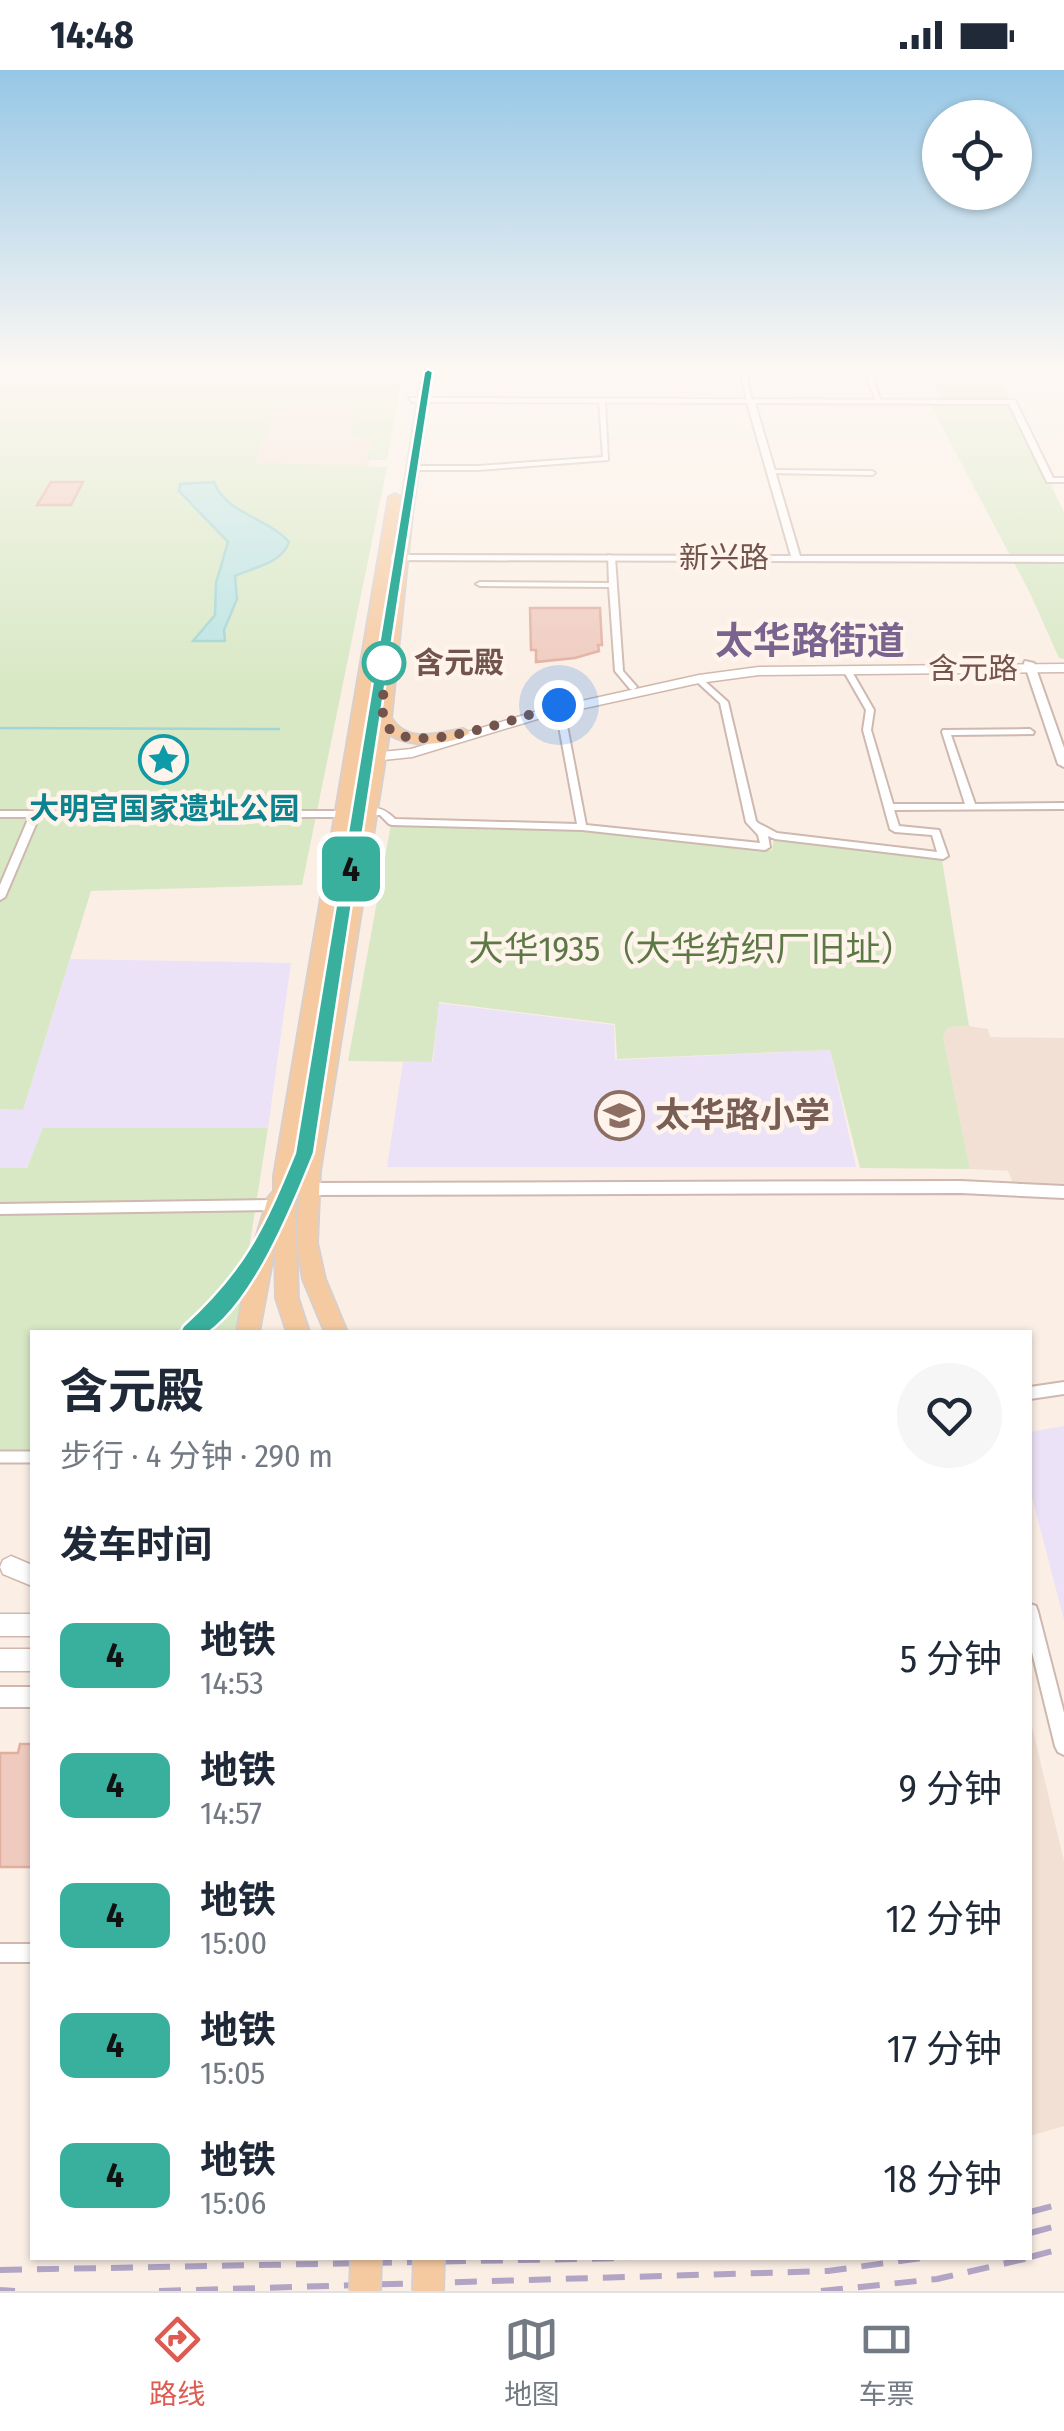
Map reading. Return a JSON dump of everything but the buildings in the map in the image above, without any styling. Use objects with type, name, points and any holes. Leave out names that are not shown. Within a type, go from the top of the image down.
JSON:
[{"type":"main road","points":[[335,1330],[319,1292],[307,1242],[309,1189],[379,756],[393,558],[406,476]]},
{"type":"main road","points":[[248,1330],[259,1266],[284,1176],[353,756],[411,476]]},
{"type":"main road","name":"含元路","points":[[379,756],[633,687],[756,665],[1030,666]]},
{"type":"main road","name":"含元路","points":[[353,756],[412,753],[560,710],[699,678],[759,671],[1064,665]]},
{"type":"main road","points":[[383,717],[391,732],[408,739],[463,733]]},
{"type":"main road","points":[[284,1176],[287,1298],[297,1330]]},
{"type":"main road","points":[[0,1625],[30,1624]]},
{"type":"main road","points":[[0,1660],[30,1660]]},
{"type":"main road","points":[[365,2291],[366,2260]]},
{"type":"main road","points":[[428,2291],[429,2260]]},
{"type":"street","points":[[771,476],[796,558]]},
{"type":"street","points":[[610,557],[619,671],[633,687]]},
{"type":"street","name":"新兴路","points":[[393,558],[1064,559]]},
{"type":"street","points":[[480,584],[611,584]]},
{"type":"street","points":[[1030,666],[1064,764]]},
{"type":"street","points":[[751,822],[775,836],[943,856],[936,832],[895,829],[867,730],[870,710],[847,670]]},
{"type":"street","points":[[369,812],[383,812],[392,822],[582,827],[765,847],[763,834],[751,822],[724,702],[699,678]]},
{"type":"street","points":[[560,710],[582,827]]},
{"type":"street","points":[[971,807],[946,732],[1030,732]]},
{"type":"street","points":[[890,807],[1064,806]]},
{"type":"street","points":[[0,814],[343,814]]},
{"type":"street","points":[[0,897],[34,814]]},
{"type":"street","points":[[309,1189],[961,1186],[1064,1192]]},
{"type":"street","points":[[0,1209],[276,1205]]},
{"type":"street","points":[[1032,1393],[1064,1388]]},
{"type":"street","points":[[0,1458],[30,1458]]},
{"type":"street","points":[[1032,1620],[1064,1746]]},
{"type":"street","points":[[0,1697],[30,1697]]},
{"type":"street","points":[[0,1953],[30,1953]]},
{"type":"shaded area","points":[[70,959],[291,963],[268,1128],[44,1128],[26,1169],[0,1168],[0,1109],[23,1110]]},
{"type":"shaded area","name":"太华路小学","points":[[438,1003],[614,1025],[615,1060],[830,1050],[856,1167],[387,1167],[403,1062],[433,1062]]},
{"type":"shaded area","points":[[948,1027],[988,1029],[990,1037],[1064,1038],[1064,1184],[1013,1183],[1008,1171],[970,1169],[943,1036]]},
{"type":"shaded area","points":[[1064,1426],[1064,1620],[1032,1498],[1032,1432]]},
{"type":"shaded area","points":[[1032,1726],[1064,1861],[1064,2126],[1032,2135]]},
{"type":"green space","name":"大明宫国家遗址公园","points":[[0,476],[385,476],[302,885],[91,891],[23,1110],[0,1109]]},
{"type":"green space","points":[[968,476],[1047,476],[1064,512],[1064,659],[1059,658],[1030,593]]},
{"type":"green space","name":"大华1935（大华纺织厂旧址）","points":[[391,824],[579,831],[772,850],[774,838],[942,860],[969,1026],[948,1027],[943,1036],[970,1169],[860,1168],[830,1050],[617,1059],[615,1024],[439,1002],[432,1062],[348,1061]]},
{"type":"green space","points":[[43,1128],[268,1128],[236,1330],[30,1330],[30,1463],[0,1463],[0,1168],[27,1168]]},
{"type":"water","points":[[214,482],[227,501],[289,542],[273,560],[235,576],[237,599],[224,630],[225,641],[193,641],[215,615],[216,583],[228,542],[179,491],[180,484]]},
{"type":"waterway","points":[[0,728],[279,729]]},
{"type":"railway","points":[[1032,2211],[1064,2203]]},
{"type":"railway","points":[[1032,2232],[1064,2224]]},
{"type":"railway","points":[[1032,2256],[1064,2248]]},
{"type":"railway","points":[[0,2270],[524,2260]]},
{"type":"railway","points":[[159,2291],[828,2271],[908,2260]]},
{"type":"railway","points":[[821,2291],[937,2279],[1020,2260]]},
{"type":"railway","points":[[0,2290],[15,2291]]},
{"type":"metro line","name":"4","points":[[193,1330],[231,1296],[274,1229],[305,1153],[412,476]]},
{"type":"place","name":"含元殿","points":[[384,663]]},
{"type":"place","name":"大明宫国家遗址公园","points":[[164,760]]},
{"type":"place","name":"太华路小学","points":[[620,1115]]},
{"type":"district","name":"太华路街道","points":[[810,641]]},
{"type":"route","points":[[384,663],[390,653],[383,717],[391,732],[408,739],[463,733],[559,705]]}]
